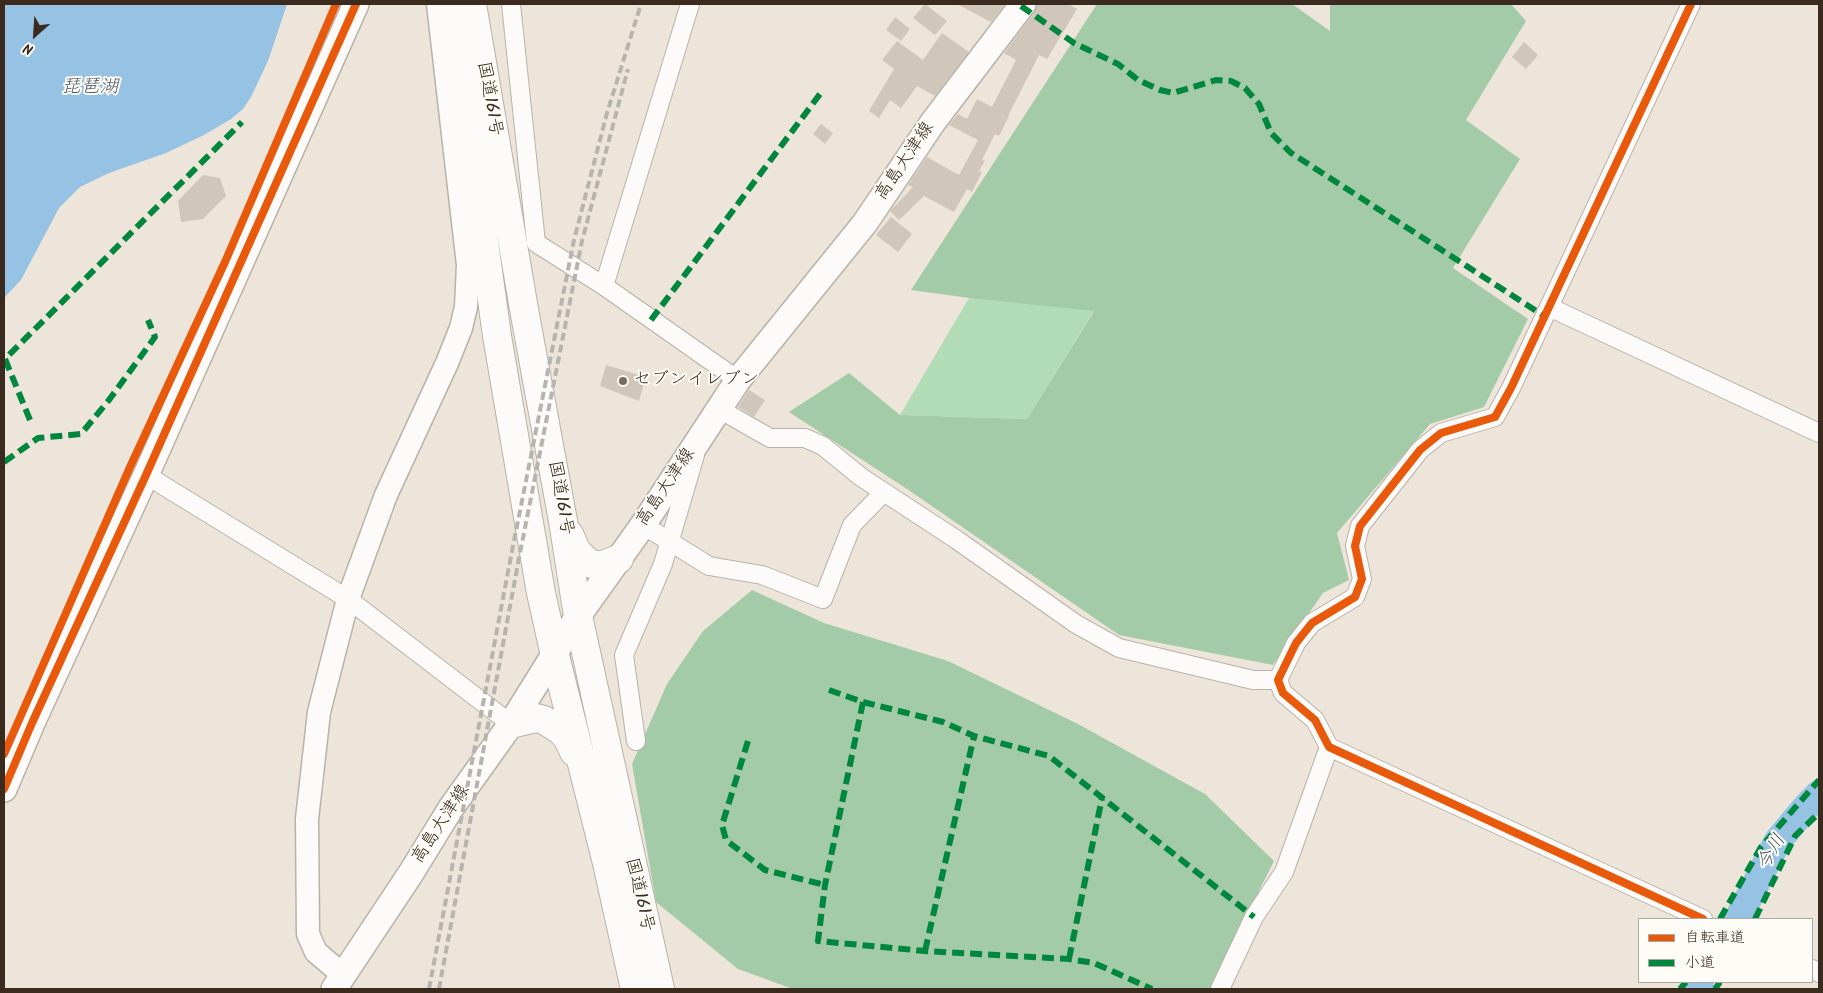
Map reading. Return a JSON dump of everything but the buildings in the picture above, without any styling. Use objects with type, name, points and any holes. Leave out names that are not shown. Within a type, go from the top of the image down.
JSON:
[{"type":"highway","name":"国道161号","points":[[457,4],[460,54],[497,336],[537,568],[564,651],[660,989]]},
{"type":"highway","name":"国道161号","points":[[472,4],[525,315],[575,589],[564,651],[590,798],[607,862],[635,989]]},
{"type":"highway","points":[[564,521],[577,552],[594,565],[612,569]]},
{"type":"highway","points":[[537,568],[550,579],[564,587],[575,589],[595,584],[612,569]]},
{"type":"highway","points":[[564,651],[604,823],[607,862]]},
{"type":"highway","points":[[511,724],[536,718],[552,724],[560,730],[567,737],[573,750],[590,798]]},
{"type":"main road","points":[[4,789],[32,723],[146,476],[356,4]]},
{"type":"main road","name":"高島大津線","points":[[338,982],[411,873],[451,808],[564,651],[612,569],[696,446],[738,380],[865,223],[933,122],[1023,4]]},
{"type":"street","points":[[338,982],[316,952],[308,934],[307,819],[319,712],[348,600],[386,495],[447,363],[461,328],[466,306],[468,265],[438,4]]},
{"type":"street","points":[[511,4],[536,243],[604,286],[738,380]]},
{"type":"street","points":[[604,286],[690,4]]},
{"type":"street","points":[[1691,4],[1511,388],[1495,417],[1441,433],[1420,450],[1360,526],[1355,546],[1362,579],[1355,597],[1312,622],[1296,643],[1278,680],[1283,693],[1315,720],[1329,747],[1701,918]]},
{"type":"street","points":[[1548,307],[1819,433]]},
{"type":"street","points":[[719,409],[770,438],[805,438],[824,446],[861,477],[999,569],[1076,624],[1119,648],[1253,680],[1278,680]]},
{"type":"street","points":[[636,741],[624,655],[663,564],[695,460],[696,446]]},
{"type":"street","points":[[146,476],[348,600],[511,724]]},
{"type":"street","points":[[643,525],[709,566],[762,575],[823,599],[852,525],[884,492]]},
{"type":"street","points":[[1220,989],[1254,917],[1284,872],[1329,747]]},
{"type":"green space","points":[[1097,4],[1292,4],[1330,31],[1330,4],[1511,4],[1526,21],[1466,120],[1520,159],[1453,268],[1528,319],[1484,407],[1430,424],[1337,533],[1349,580],[1323,593],[1273,665],[1119,635],[910,491],[789,412],[849,373],[900,415],[1027,419],[1094,311],[911,290]]},
{"type":"green space","points":[[969,298],[1094,310],[1027,419],[900,415]]},
{"type":"green space","points":[[752,590],[824,623],[948,661],[1078,724],[1205,794],[1274,861],[1210,989],[793,989],[738,969],[656,902],[632,764],[667,684],[703,631]]},
{"type":"water","name":"琵琶湖","points":[[4,4],[287,4],[268,61],[251,97],[243,109],[231,119],[204,135],[166,153],[109,173],[80,187],[59,208],[21,280],[4,298]]},
{"type":"waterway","name":"今川","points":[[1739,918],[1777,842],[1819,794]]},
{"type":"waterway","name":"今川","points":[[1695,989],[1699,983]]},
{"type":"railway","points":[[429,989],[511,556],[574,240],[607,113],[641,4]]},
{"type":"railway","points":[[439,989],[519,558],[582,241],[628,69]]},
{"type":"marked path","points":[[1021,6],[1074,43],[1118,64],[1138,80],[1160,90],[1173,93],[1216,80],[1231,81],[1245,88],[1259,104],[1271,133],[1291,153],[1544,316]]},
{"type":"marked path","points":[[651,320],[823,90]]},
{"type":"marked path","points":[[30,420],[5,359],[242,122]]},
{"type":"marked path","points":[[4,462],[38,438],[81,434],[109,400],[155,337],[148,320]]},
{"type":"marked path","points":[[829,690],[863,702],[943,722],[974,736],[1049,756],[1254,917]]},
{"type":"marked path","points":[[863,702],[825,885],[818,941],[925,951],[1069,959],[1094,963],[1152,989]]},
{"type":"marked path","points":[[925,951],[974,736]]},
{"type":"marked path","points":[[748,741],[722,825],[726,840],[765,870],[825,885]]},
{"type":"marked path","points":[[1721,918],[1761,847],[1819,780]]},
{"type":"marked path","points":[[1069,959],[1102,798]]},
{"type":"marked path","points":[[1755,918],[1795,836],[1819,813]]},
{"type":"marked path","points":[[1680,989],[1685,983]]},
{"type":"marked path","points":[[1715,989],[1719,983]]},
{"type":"cycle path","points":[[4,754],[130,467],[225,262],[336,4]]},
{"type":"cycle path","points":[[4,789],[356,4]]},
{"type":"cycle path","points":[[1691,4],[1511,388],[1495,417],[1441,433],[1420,450],[1360,526],[1355,546],[1362,579],[1355,597],[1312,623],[1296,643],[1278,680],[1283,693],[1315,720],[1329,747],[1701,918]]},
{"type":"place","name":"セブンイレブン","points":[[623,381]]}]
